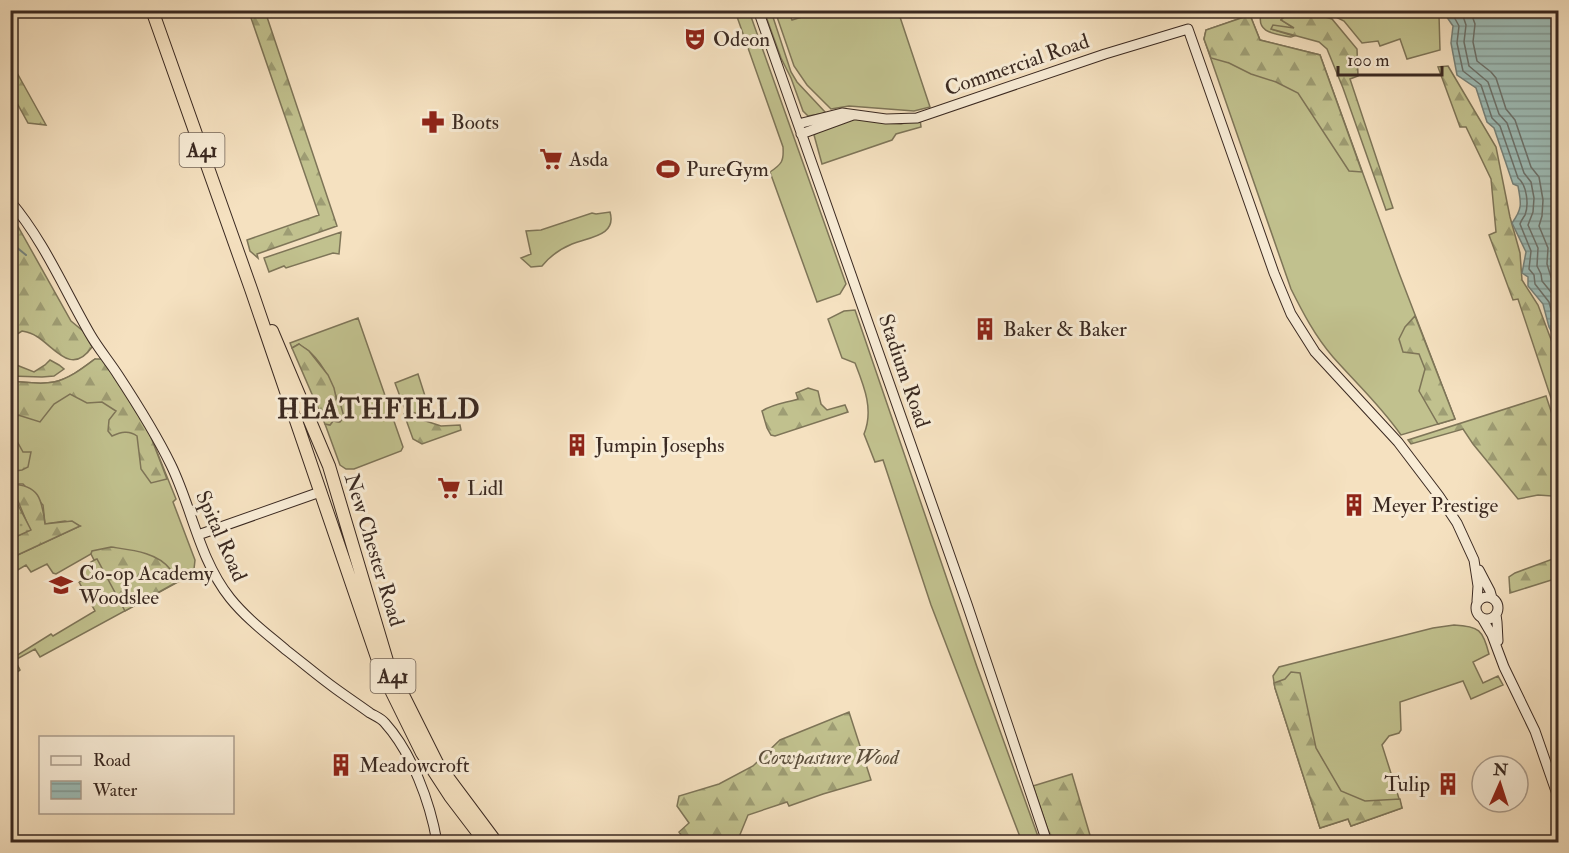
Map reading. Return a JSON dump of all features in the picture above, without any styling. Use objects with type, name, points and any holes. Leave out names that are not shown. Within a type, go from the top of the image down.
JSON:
[{"type":"highway","name":"New Chester Road","points":[[152,10],[251,289],[382,672],[422,753],[485,843]]},
{"type":"highway","name":"New Chester Road","points":[[251,289],[276,338],[329,466],[390,671],[437,763],[496,843]]},
{"type":"highway","points":[[301,398],[305,429],[323,478],[320,492]]},
{"type":"highway","points":[[336,488],[332,500],[352,563],[356,597]]},
{"type":"street","name":"Stadium Road","points":[[758,10],[963,593],[1047,843]]},
{"type":"street","name":"Commercial Road","points":[[800,129],[854,114],[886,119],[917,118],[1105,54],[1188,29],[1274,273],[1291,314],[1314,352],[1398,442],[1437,492],[1457,523],[1474,560]]},
{"type":"street","name":"Spital Road","points":[[10,201],[38,237],[94,341],[152,429],[172,467],[198,536],[228,596],[245,616],[336,689],[383,720],[408,758],[422,788],[437,843]]},
{"type":"street","points":[[198,536],[320,492]]},
{"type":"street","points":[[1474,560],[1497,604],[1498,649]]},
{"type":"street","points":[[1474,560],[1478,586],[1475,610],[1490,629],[1504,667],[1535,731],[1558,797]]},
{"type":"street","points":[[1477,601],[1485,596],[1492,597]]},
{"type":"street","points":[[1482,618],[1490,619],[1496,615]]},
{"type":"green space","points":[[245,11],[265,11],[337,226],[257,254],[258,258],[250,251],[247,240],[319,215],[250,15],[247,15]]},
{"type":"green space","points":[[735,11],[749,11],[846,284],[840,294],[817,302],[770,172],[781,162],[783,147]]},
{"type":"green space","points":[[764,11],[771,11],[791,72],[797,82],[826,113],[808,116],[803,111]]},
{"type":"green space","points":[[775,11],[788,11],[792,20],[821,11],[898,11],[930,107],[914,111],[849,106],[831,109],[807,85],[794,66]]},
{"type":"green space","points":[[1262,11],[1291,11],[1281,20],[1296,29],[1271,29],[1294,36],[1273,33],[1263,28],[1260,18]]},
{"type":"green space","points":[[1291,11],[1305,11],[1332,19],[1357,49],[1358,76],[1350,79],[1393,208],[1386,210],[1327,49],[1319,42],[1271,29],[1273,25],[1294,28],[1281,20]]},
{"type":"green space","points":[[1324,11],[1436,11],[1439,15],[1440,50],[1407,59],[1400,39],[1380,46],[1378,41],[1362,43],[1344,21]]},
{"type":"green space","points":[[1250,15],[1260,40],[1320,55],[1455,419],[1401,435],[1377,404],[1327,349],[1291,289],[1204,39],[1206,30]]},
{"type":"green space","points":[[1250,15],[1260,40],[1320,55],[1362,172],[1349,171],[1298,93],[1229,63],[1211,58],[1204,39],[1206,30]]},
{"type":"green space","points":[[11,62],[46,125],[28,123],[11,92]]},
{"type":"green space","points":[[1448,66],[1496,147],[1510,217],[1520,253],[1522,280],[1538,305],[1558,358],[1558,419],[1518,299],[1513,300],[1489,235],[1496,232],[1491,179],[1466,127],[1460,127],[1438,67]]},
{"type":"green space","points":[[855,118],[901,124],[920,119],[921,127],[896,134],[892,140],[822,164],[814,135],[822,129]]},
{"type":"green space","points":[[610,212],[611,220],[606,231],[563,248],[542,266],[531,267],[521,258],[531,254],[526,231],[541,230],[592,213]]},
{"type":"green space","points":[[11,214],[71,321],[83,331],[92,347],[84,356],[70,359],[56,352],[34,335],[22,331],[11,340]]},
{"type":"green space","points":[[341,232],[339,254],[333,253],[269,272],[264,258]]},
{"type":"green space","points":[[855,310],[977,667],[1040,842],[1022,842],[931,605],[883,460],[875,462],[864,434],[868,407],[864,389],[855,363],[842,358],[828,319],[844,311]]},
{"type":"green space","points":[[1415,316],[1455,419],[1438,424],[1419,391],[1425,369],[1419,354],[1403,352],[1399,339],[1405,327]]},
{"type":"green space","points":[[358,318],[403,447],[401,451],[354,469],[346,469],[340,465],[325,424],[330,425],[333,421],[340,422],[344,417],[331,383],[311,353],[299,344],[292,348],[290,343]]},
{"type":"green space","points":[[299,344],[309,351],[328,375],[344,417],[339,422],[333,421],[330,425],[325,424],[292,348]]},
{"type":"green space","points":[[95,359],[149,432],[176,499],[173,502],[195,560],[194,569],[191,575],[40,657],[35,649],[15,660],[20,670],[11,677],[10,647],[16,656],[95,611],[79,582],[86,579],[80,569],[96,559],[92,552],[56,574],[47,564],[31,572],[26,565],[11,574],[11,558],[80,526],[65,521],[45,524],[43,505],[23,484],[11,484],[11,473],[17,466],[11,452],[11,381],[38,383],[60,381]]},
{"type":"green space","points":[[95,359],[102,359],[130,399],[149,432],[167,479],[151,483],[141,469],[137,436],[125,432],[112,436],[108,431],[109,420],[116,411],[102,402],[87,403],[70,394],[54,404],[40,422],[18,415],[12,432],[23,452],[31,452],[28,467],[15,471],[17,466],[11,452],[11,381],[38,383],[60,381]]},
{"type":"green space","points":[[10,360],[34,372],[50,360],[64,369],[54,376],[11,376]]},
{"type":"green space","points":[[418,374],[432,418],[405,410],[395,383]]},
{"type":"green space","points":[[808,388],[818,391],[821,404],[827,410],[845,405],[848,412],[775,436],[771,435],[762,411],[798,399],[796,393]]},
{"type":"green space","points":[[1546,396],[1558,432],[1558,478],[1552,496],[1538,495],[1518,499],[1463,429],[1411,444],[1408,440]]},
{"type":"green space","points":[[404,414],[441,426],[460,425],[461,430],[422,444],[413,439]]},
{"type":"green space","points":[[11,484],[28,487],[37,495],[45,524],[72,521],[80,526],[11,558],[10,539],[30,530]]},
{"type":"green space","points":[[15,499],[31,530],[11,539],[11,500]]},
{"type":"green space","points":[[111,547],[151,555],[165,563],[177,582],[125,611],[97,559],[94,560],[91,554],[92,551]]},
{"type":"green space","points":[[1558,557],[1558,578],[1510,593],[1509,577]]},
{"type":"green space","points":[[1454,625],[1479,631],[1485,639],[1489,654],[1473,662],[1483,683],[1498,676],[1503,685],[1471,699],[1463,681],[1400,702],[1401,730],[1389,736],[1382,745],[1402,808],[1351,826],[1348,819],[1320,828],[1273,676],[1279,667],[1433,628]]},
{"type":"green space","points":[[1291,672],[1300,673],[1316,748],[1341,791],[1365,801],[1400,799],[1402,808],[1351,826],[1348,819],[1320,828],[1274,683],[1285,679]]},
{"type":"green space","name":"Cowpasture Wood","points":[[849,712],[871,780],[789,806],[787,802],[748,815],[739,837],[731,842],[686,842],[679,832],[689,823],[677,806],[679,796],[719,784],[753,766],[780,740]]},
{"type":"green space","points":[[1072,774],[1092,842],[1052,842],[1033,786]]},
{"type":"water","points":[[1448,10],[1558,11],[1558,344],[1549,327],[1543,304],[1528,286],[1528,277],[1522,273],[1526,252],[1512,223],[1520,205],[1518,186],[1513,184],[1494,128],[1487,122],[1476,88],[1457,75],[1451,43],[1453,26],[1446,16]]},
{"type":"waterway","points":[[10,242],[26,255]]},
{"type":"place","name":"Odeon","points":[[695,39]]},
{"type":"place","name":"Boots","points":[[433,122]]},
{"type":"place","name":"Asda","points":[[551,159]]},
{"type":"place","name":"PureGym","points":[[668,169]]},
{"type":"place","name":"Baker & Baker","points":[[985,329]]},
{"type":"place","name":"Jumpin Josephs","points":[[577,445]]},
{"type":"place","name":"Lidl","points":[[449,488]]},
{"type":"place","name":"Meyer Prestige","points":[[1354,505]]},
{"type":"place","name":"Co-op Academy Woodslee","points":[[61,585]]},
{"type":"place","name":"Meadowcroft","points":[[341,765]]},
{"type":"place","name":"Tulip","points":[[1448,784]]},
{"type":"district","name":"HEATHFIELD","points":[[379,409]]}]
